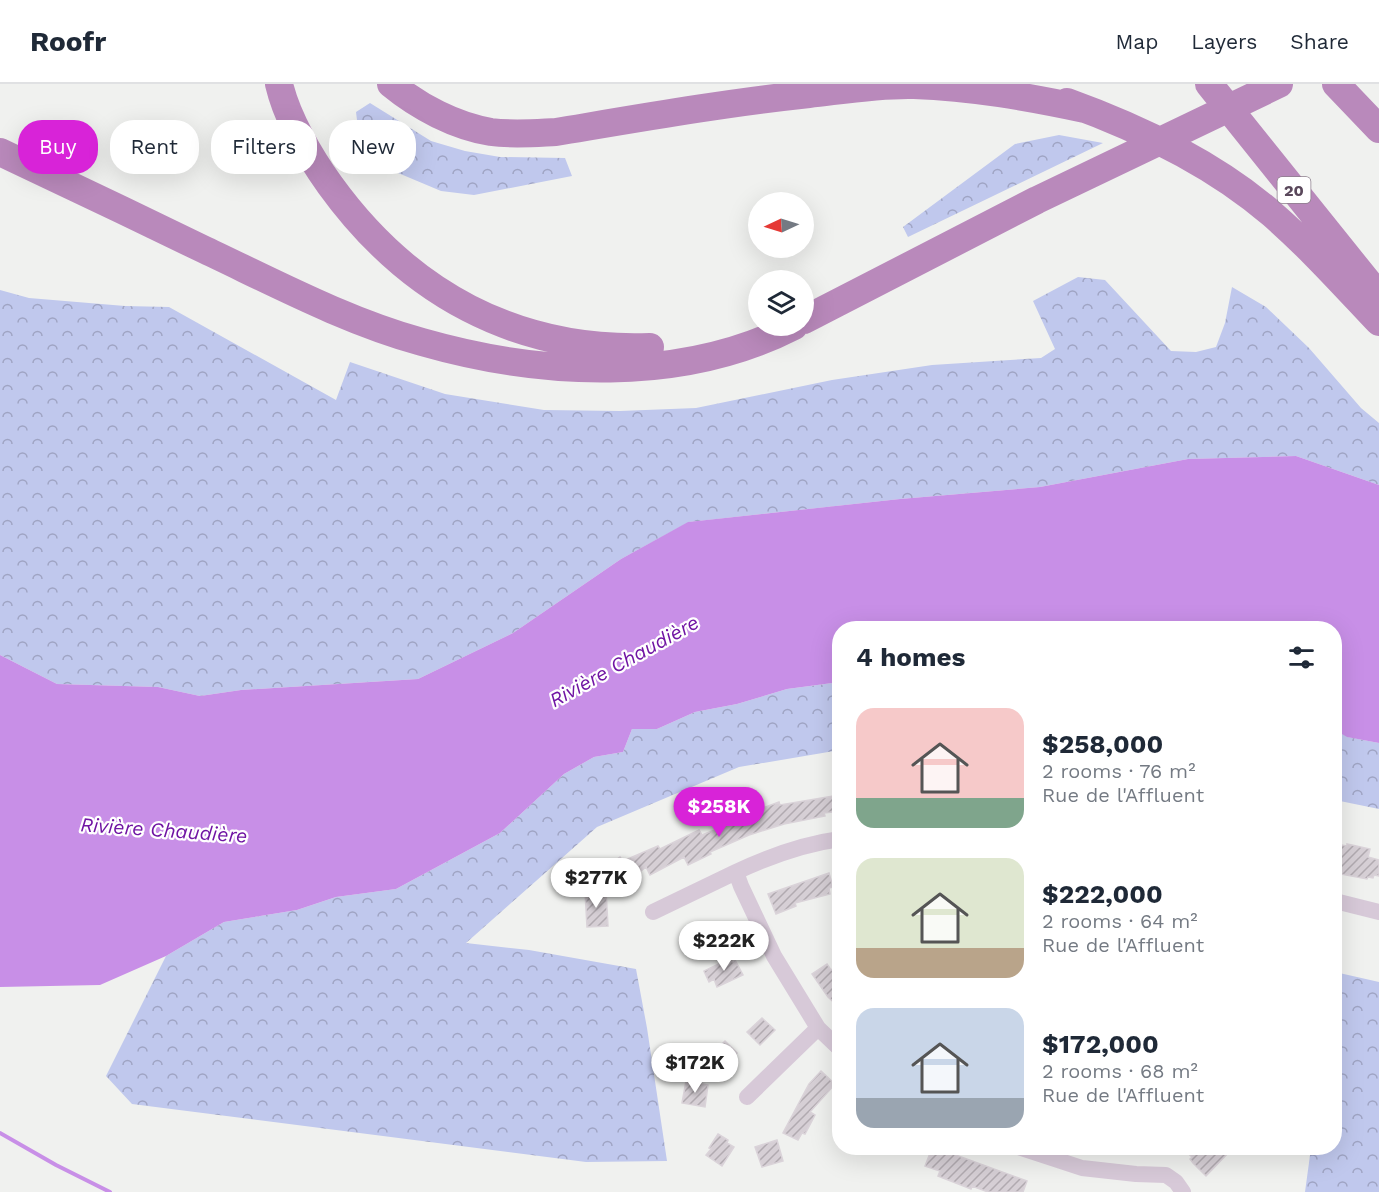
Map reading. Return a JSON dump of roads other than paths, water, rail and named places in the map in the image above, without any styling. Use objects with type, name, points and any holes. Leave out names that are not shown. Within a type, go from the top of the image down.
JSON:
[{"type":"highway","points":[[1007,84],[1033,90],[1130,128],[1184,154],[1226,180],[1270,213],[1315,255],[1379,322]]},
{"type":"highway","name":"20","points":[[1209,84],[1379,296]]},
{"type":"highway","points":[[814,301],[1037,200],[1279,84]]},
{"type":"highway","points":[[1336,84],[1379,129]]},
{"type":"highway","points":[[399,91],[462,125],[491,132],[523,134],[556,132],[776,97],[875,86],[912,85],[967,88],[1022,95],[1085,109]]},
{"type":"highway","points":[[280,88],[310,158],[351,214],[391,256],[426,283],[464,307],[534,335],[581,344],[624,348],[664,347],[706,342],[748,330]]},
{"type":"highway","points":[[0,152],[336,311],[420,342],[461,352],[544,365],[585,368],[661,366],[714,356],[770,336]]},
{"type":"highway","points":[[814,315],[1037,200]]},
{"type":"street","points":[[653,912],[778,853],[816,842],[832,840]]},
{"type":"street","points":[[736,872],[774,956],[818,1028],[832,1041]]},
{"type":"street","points":[[1342,903],[1379,912]]},
{"type":"street","points":[[747,1097],[818,1028]]},
{"type":"street","points":[[1042,1155],[1082,1168],[1166,1175],[1176,1182],[1183,1192]]},
{"type":"water","name":"Rivière Chaudière","points":[[1296,456],[1379,485],[1379,743],[1342,734],[1342,621],[832,621],[832,683],[787,689],[737,704],[695,712],[657,729],[632,729],[623,752],[594,757],[564,774],[500,833],[396,889],[336,897],[297,910],[224,922],[166,956],[100,985],[0,987],[0,655],[57,684],[158,687],[200,696],[241,690],[418,679],[513,633],[621,559],[688,522],[900,499],[1040,487],[1188,459]]},
{"type":"waterway","points":[[0,1133],[110,1192]]}]
